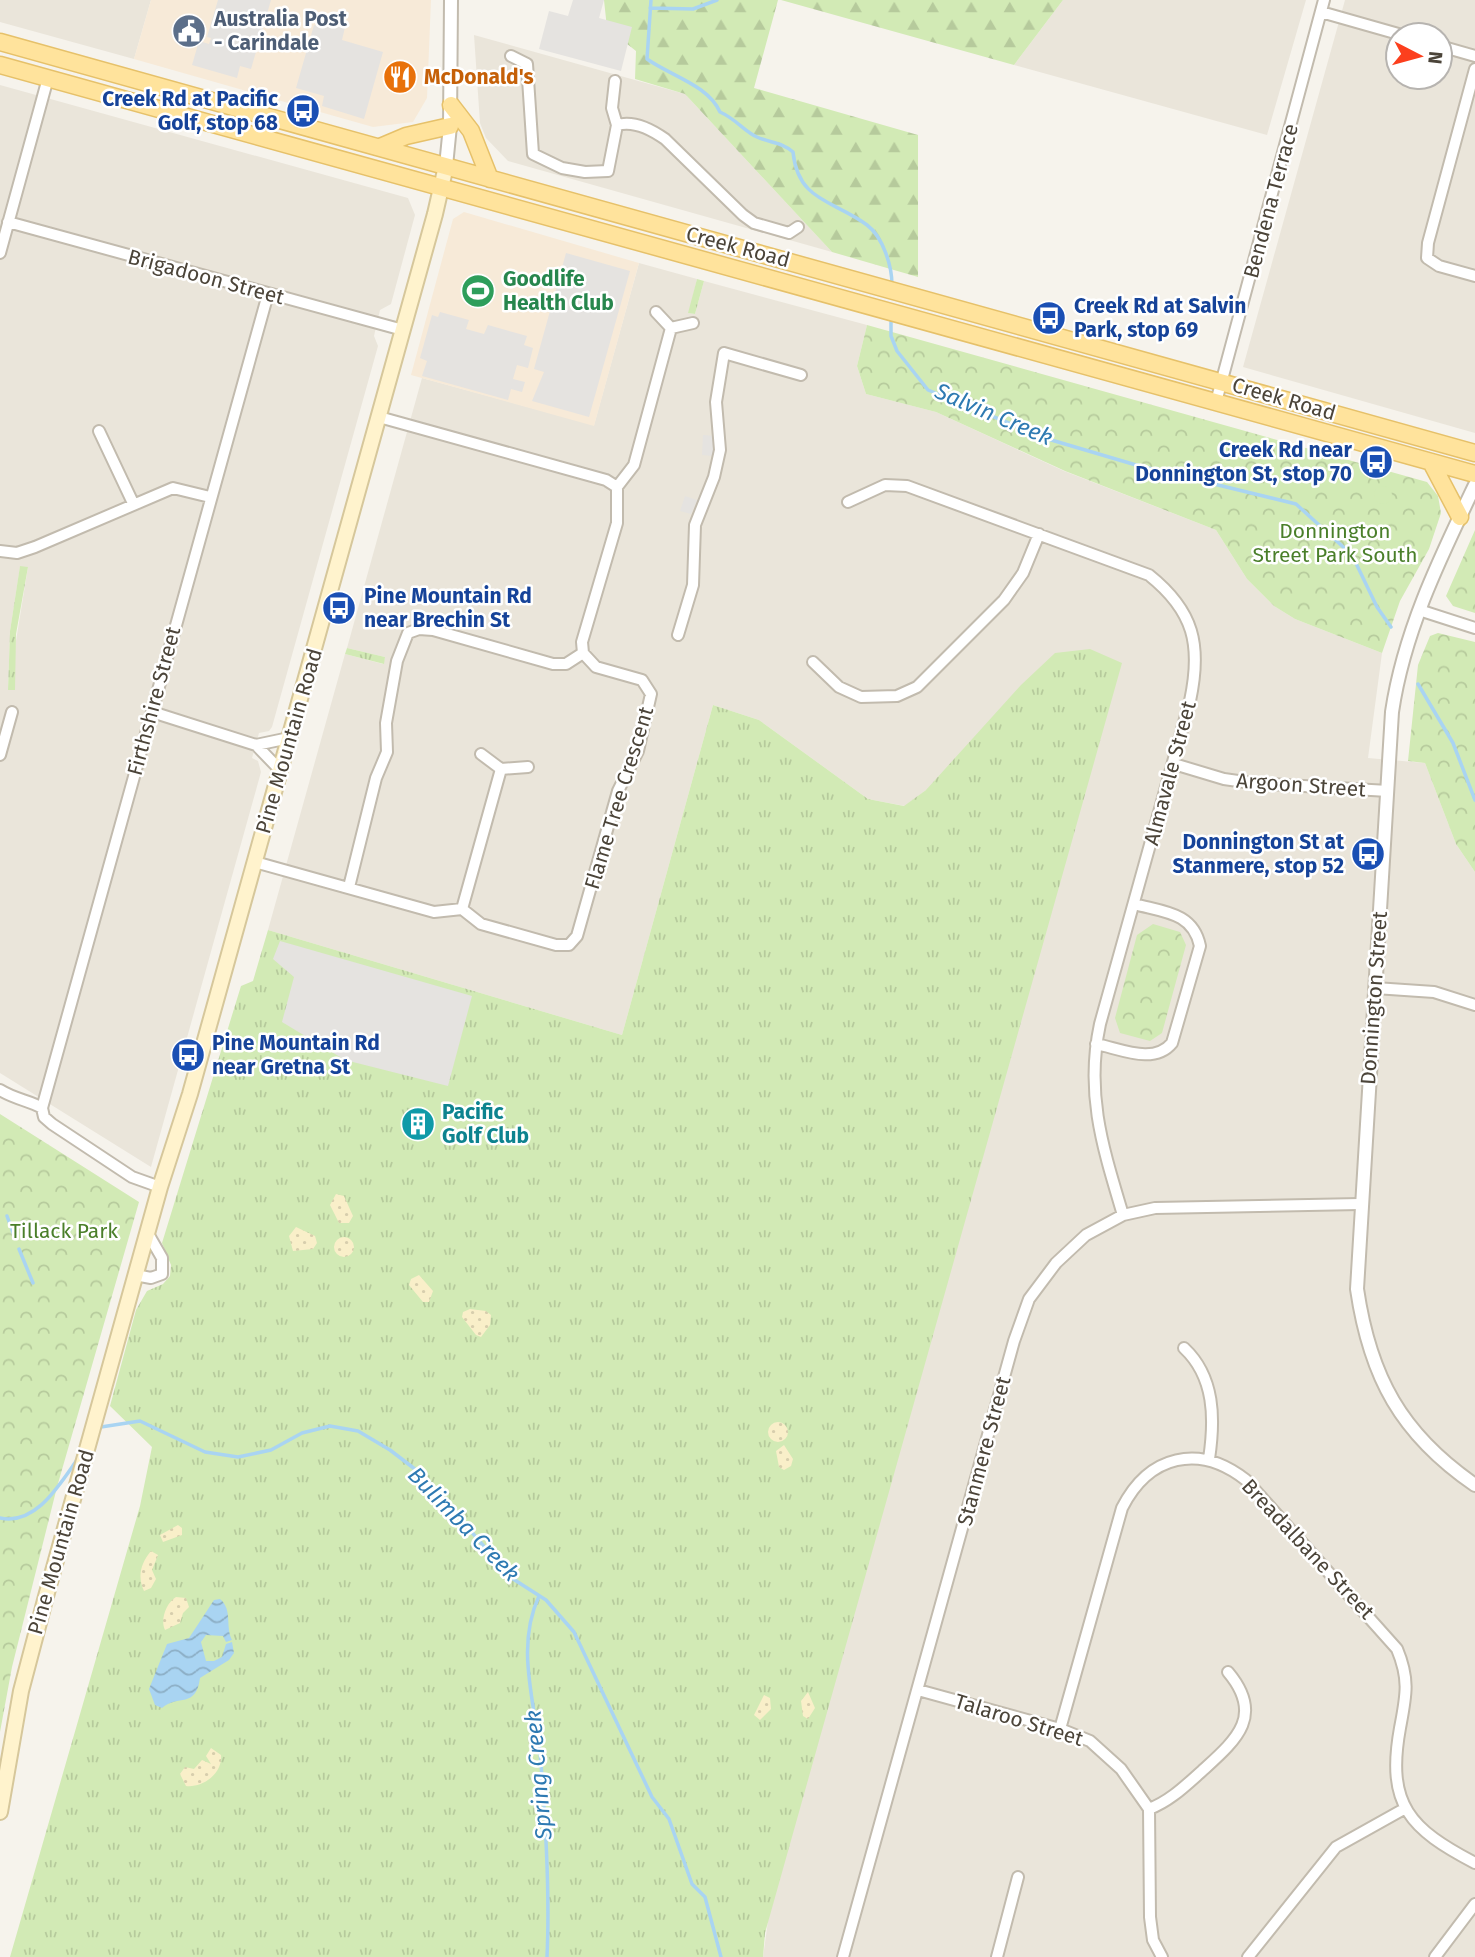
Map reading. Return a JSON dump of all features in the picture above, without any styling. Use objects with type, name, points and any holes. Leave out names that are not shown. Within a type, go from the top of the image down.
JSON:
[{"type":"main road","name":"Creek Road","points":[[0,42],[1475,453]]},
{"type":"main road","name":"Creek Road","points":[[0,65],[1475,474]]},
{"type":"main road","points":[[451,105],[471,131],[490,178]]},
{"type":"main road","points":[[380,147],[406,136],[450,126]]},
{"type":"main road","name":"Pine Mountain Road","points":[[0,1812],[22,1691],[44,1600],[147,1232],[190,1094],[281,771],[446,166]]},
{"type":"main road","points":[[1431,462],[1460,517]]},
{"type":"street","name":"Pine Mountain Road","points":[[446,166],[451,105],[451,0]]},
{"type":"street","name":"Bendena Terrace","points":[[1216,402],[1324,0]]},
{"type":"street","points":[[1321,12],[1384,30]]},
{"type":"street","points":[[1454,50],[1475,56]]},
{"type":"street","points":[[511,56],[527,64],[527,92],[533,121],[533,154],[541,160],[585,172],[608,171],[617,125],[612,108],[615,81]]},
{"type":"street","points":[[1475,69],[1428,243],[1427,258],[1439,266],[1475,276]]},
{"type":"street","points":[[0,253],[48,78]]},
{"type":"street","points":[[617,125],[621,123],[650,129],[665,139],[754,223],[789,233],[798,227]]},
{"type":"street","name":"Brigadoon Street","points":[[8,222],[403,330]]},
{"type":"street","name":"Firthshire Street","points":[[42,1108],[268,294]]},
{"type":"street","points":[[656,312],[671,328]]},
{"type":"street","points":[[671,328],[693,323]]},
{"type":"street","points":[[349,887],[376,778],[387,752],[386,723],[397,661],[408,633],[419,629],[433,630],[553,664],[566,664],[583,653],[582,642],[617,523],[617,487],[634,465],[671,328]]},
{"type":"street","points":[[678,635],[693,585],[695,525],[714,477],[720,450],[716,402],[724,353],[801,375]]},
{"type":"street","points":[[379,417],[607,480],[617,487]]},
{"type":"street","points":[[99,431],[133,503]]},
{"type":"street","name":"Almavale Street","points":[[848,502],[885,485],[907,486],[1149,575],[1172,594],[1187,619],[1195,647],[1196,673],[1174,764],[1096,1044],[1092,1075],[1096,1112],[1123,1215]]},
{"type":"street","name":"Donnington Street","points":[[1475,485],[1419,610],[1395,691],[1360,1204],[1357,1289],[1362,1325],[1373,1364],[1391,1399],[1411,1429],[1447,1465],[1475,1485]]},
{"type":"street","points":[[0,551],[17,553],[35,547],[173,488],[210,497]]},
{"type":"street","points":[[813,662],[839,687],[861,697],[897,696],[917,687],[1003,600],[1023,573],[1039,534]]},
{"type":"street","points":[[1419,610],[1475,628]]},
{"type":"street","name":"Flame Tree Crescent","points":[[462,909],[481,924],[556,945],[569,945],[577,936],[618,791],[638,751],[651,694],[642,680],[596,667],[583,653]]},
{"type":"street","points":[[0,755],[12,712]]},
{"type":"street","points":[[152,712],[256,745],[281,771]]},
{"type":"street","points":[[256,745],[289,738]]},
{"type":"street","points":[[481,754],[501,769],[528,767]]},
{"type":"street","name":"Argoon Street","points":[[1174,764],[1224,779],[1252,783],[1388,791]]},
{"type":"street","points":[[255,862],[434,912],[462,909],[501,769]]},
{"type":"street","points":[[1096,1044],[1153,1056],[1164,1052],[1172,1043],[1200,946],[1197,930],[1186,919],[1134,904]]},
{"type":"street","points":[[1375,988],[1434,992],[1475,1005]]},
{"type":"street","points":[[0,1090],[19,1102],[32,1102],[42,1108],[44,1116],[63,1131],[132,1177],[160,1187]]},
{"type":"street","name":"Stanmere Street","points":[[843,1957],[1014,1341],[1029,1299],[1056,1263],[1086,1235],[1123,1215],[1155,1208],[1360,1204]]},
{"type":"street","points":[[135,1275],[151,1278],[162,1274],[162,1258],[147,1232]]},
{"type":"street","points":[[1060,1729],[1122,1508],[1130,1492],[1144,1476],[1159,1466],[1178,1460],[1209,1459],[1212,1406],[1209,1389],[1198,1360],[1184,1348]]},
{"type":"street","name":"Breadalbane Street","points":[[1209,1459],[1229,1466],[1246,1480],[1397,1649],[1406,1672],[1396,1771],[1404,1809]]},
{"type":"street","points":[[1162,1957],[1153,1940],[1150,1917],[1149,1809],[1166,1803],[1237,1739],[1245,1705],[1241,1687],[1228,1672]]},
{"type":"street","name":"Talaroo Street","points":[[918,1690],[1060,1729],[1090,1741],[1133,1784],[1149,1809]]},
{"type":"street","points":[[1248,1957],[1336,1847],[1404,1809],[1432,1839],[1475,1863]]},
{"type":"street","points":[[997,1957],[1018,1877]]},
{"type":"street","points":[[1435,1957],[1475,1904]]},
{"type":"shaded area","points":[[0,0],[151,0],[134,59],[0,22]]},
{"type":"shaded area","points":[[151,0],[431,0],[427,98],[413,122],[373,127],[134,59]]},
{"type":"shaded area","points":[[218,0],[271,0],[251,69],[240,66],[237,78],[192,65],[199,41],[209,44],[211,38],[207,37]]},
{"type":"shaded area","points":[[573,0],[604,0],[599,18],[632,27],[621,71],[539,49],[549,11],[568,16]]},
{"type":"shaded area","points":[[1063,0],[1306,0],[1267,135],[1014,65]]},
{"type":"shaded area","points":[[1345,0],[1475,0],[1475,433],[1243,367]]},
{"type":"shaded area","points":[[327,17],[346,23],[342,40],[383,52],[364,119],[322,106],[324,96],[296,88],[314,25],[324,28]]},
{"type":"shaded area","points":[[474,35],[685,94],[832,252],[508,161],[486,138],[480,123]]},
{"type":"shaded area","points":[[0,85],[408,198],[415,215],[391,304],[380,310],[374,336],[378,346],[272,727],[269,731],[259,733],[252,758],[258,761],[261,772],[151,1167],[0,1073]],"holes":[[[20,567],[28,567],[8,690],[10,631]]]},
{"type":"shaded area","points":[[464,212],[639,263],[594,426],[411,375],[453,219]]},
{"type":"shaded area","points":[[566,253],[630,271],[589,417],[532,401],[544,372],[534,369]]},
{"type":"shaded area","points":[[639,263],[697,279],[689,313],[695,314],[704,281],[867,325],[857,366],[866,394],[936,412],[1064,471],[1216,530],[1247,579],[1274,606],[1295,619],[1382,653],[1368,758],[1425,763],[1456,844],[1475,872],[1475,1957],[763,1957],[926,790],[905,806],[868,799],[759,720],[713,705],[622,1035],[268,930],[345,654],[383,664],[385,657],[347,648],[422,378],[594,425]]},
{"type":"shaded area","points":[[440,312],[469,320],[466,329],[484,334],[488,325],[527,336],[524,345],[533,348],[528,368],[517,365],[513,379],[525,382],[522,392],[511,389],[508,400],[422,376],[427,361],[420,358],[432,315],[438,317]]},
{"type":"shaded area","points":[[703,435],[714,436],[713,456],[702,455]]},
{"type":"shaded area","points":[[685,496],[697,500],[691,514],[680,511]]},
{"type":"shaded area","points":[[280,941],[472,996],[448,1086],[345,1060],[282,1022],[294,977],[273,959]]},
{"type":"green space","points":[[604,0],[778,0],[754,88],[918,135],[918,277],[832,252],[685,94],[635,79],[636,51],[607,28]]},
{"type":"green space","points":[[781,0],[1063,0],[1014,65]]},
{"type":"green space","points":[[697,279],[704,281],[695,314],[688,313]]},
{"type":"green space","name":"Donnington Street Park South","points":[[867,325],[1427,482],[1438,496],[1441,513],[1429,549],[1400,601],[1382,653],[1295,619],[1274,606],[1247,579],[1216,530],[1065,471],[936,412],[866,394],[857,366]]},
{"type":"green space","points":[[1383,486],[1389,489],[1392,495],[1389,501],[1383,504],[1377,501],[1374,495],[1377,489]]},
{"type":"green space","points":[[1475,530],[1475,613],[1453,606],[1446,596]]},
{"type":"green space","points":[[20,566],[28,567],[16,634],[15,690],[8,690],[10,631]]},
{"type":"green space","points":[[1438,633],[1475,642],[1475,872],[1456,844],[1425,763],[1408,761],[1418,665],[1430,636]]},
{"type":"green space","points":[[347,648],[385,657],[384,664],[345,654]]},
{"type":"green space","name":"Pacific Golf Club","points":[[1090,649],[1122,663],[765,1933],[763,1957],[10,1957],[140,1506],[152,1447],[110,1406],[136,1310],[147,1291],[163,1284],[170,1276],[171,1265],[162,1243],[241,986],[253,981],[268,930],[622,1035],[713,705],[759,720],[868,799],[904,806],[926,790],[1021,685],[1055,653]]},
{"type":"green space","points":[[1153,924],[1180,932],[1186,945],[1162,1033],[1150,1041],[1120,1033],[1115,1018],[1137,935]]},
{"type":"green space","name":"Tillack Park","points":[[0,1114],[139,1202],[57,1487],[12,1667],[0,1732]]},
{"type":"sand","points":[[336,1194],[344,1196],[353,1216],[349,1223],[339,1223],[330,1205]]},
{"type":"sand","points":[[296,1227],[315,1236],[317,1243],[313,1249],[293,1251],[289,1236]]},
{"type":"sand","points":[[344,1237],[351,1240],[354,1247],[351,1254],[344,1257],[337,1254],[334,1247],[337,1240]]},
{"type":"sand","points":[[419,1275],[433,1291],[429,1302],[423,1302],[409,1285],[411,1279]]},
{"type":"sand","points":[[470,1309],[486,1311],[491,1315],[490,1325],[481,1337],[476,1335],[462,1317],[463,1312]]},
{"type":"sand","points":[[778,1422],[785,1425],[788,1432],[785,1439],[778,1442],[771,1439],[768,1432],[771,1425]]},
{"type":"sand","points":[[784,1445],[793,1459],[791,1466],[784,1470],[779,1467],[776,1451]]},
{"type":"sand","points":[[178,1525],[182,1528],[182,1535],[163,1542],[160,1535]]},
{"type":"sand","points":[[151,1551],[158,1555],[152,1570],[156,1579],[151,1588],[144,1591],[141,1570]]},
{"type":"sand","points":[[176,1597],[186,1598],[189,1607],[183,1613],[180,1623],[165,1630],[165,1612]]},
{"type":"sand","points":[[808,1692],[815,1708],[808,1719],[803,1716],[801,1701]]},
{"type":"sand","points":[[764,1695],[770,1698],[771,1709],[760,1720],[754,1715]]},
{"type":"sand","points":[[211,1748],[221,1755],[219,1768],[205,1782],[186,1786],[180,1774],[185,1767],[194,1769],[202,1760],[211,1764],[206,1756]]},
{"type":"water","points":[[220,1599],[228,1613],[232,1640],[226,1642],[223,1636],[206,1635],[201,1642],[206,1661],[222,1657],[226,1644],[232,1642],[234,1653],[229,1660],[200,1678],[195,1694],[162,1708],[155,1705],[149,1689],[167,1644],[189,1638],[214,1600]]},
{"type":"waterway","name":"Salvin Creek","points":[[651,0],[647,59],[698,88],[720,112],[753,135],[785,146],[793,152],[796,168],[810,190],[873,230],[888,261],[892,285]]},
{"type":"waterway","points":[[650,8],[693,9],[717,0]]},
{"type":"waterway","name":"Salvin Creek","points":[[891,317],[891,336],[897,351],[928,390],[1048,439],[1136,465],[1296,504],[1352,555],[1377,607],[1391,627]]},
{"type":"waterway","name":"Salvin Creek","points":[[1418,684],[1453,743],[1475,800]]},
{"type":"waterway","points":[[7,1216],[15,1238]]},
{"type":"waterway","points":[[19,1249],[33,1283]]},
{"type":"waterway","name":"Bulimba Creek","points":[[98,1431],[101,1427],[140,1421],[205,1452],[238,1457],[271,1450],[302,1433],[330,1426],[358,1431],[390,1450],[424,1476],[510,1577],[546,1600],[574,1632],[652,1797],[669,1819],[692,1884],[705,1897],[721,1957]]},
{"type":"waterway","name":"Bulimba Creek","points":[[0,1518],[13,1519],[37,1509],[56,1489],[79,1457]]},
{"type":"waterway","name":"Spring Creek","points":[[539,1596],[528,1637],[528,1658],[539,1743],[544,1812],[548,1885],[547,1957]]},
{"type":"place","name":"Australia Post - Carindale","points":[[189,31]]},
{"type":"place","name":"McDonald's","points":[[400,77]]},
{"type":"place","name":"Creek Rd at Pacific Golf, stop 68","points":[[303,111]]},
{"type":"place","name":"Goodlife Health Club","points":[[478,291]]},
{"type":"place","name":"Creek Rd at Salvin Park, stop 69","points":[[1049,318]]},
{"type":"place","name":"Creek Rd near Donnington St, stop 70","points":[[1376,462]]},
{"type":"place","name":"Pine Mountain Rd near Brechin St","points":[[339,608]]},
{"type":"place","name":"Donnington St at Stanmere, stop 52","points":[[1368,854]]},
{"type":"place","name":"Pine Mountain Rd near Gretna St","points":[[188,1055]]},
{"type":"place","name":"Pacific Golf Club","points":[[418,1124]]}]
